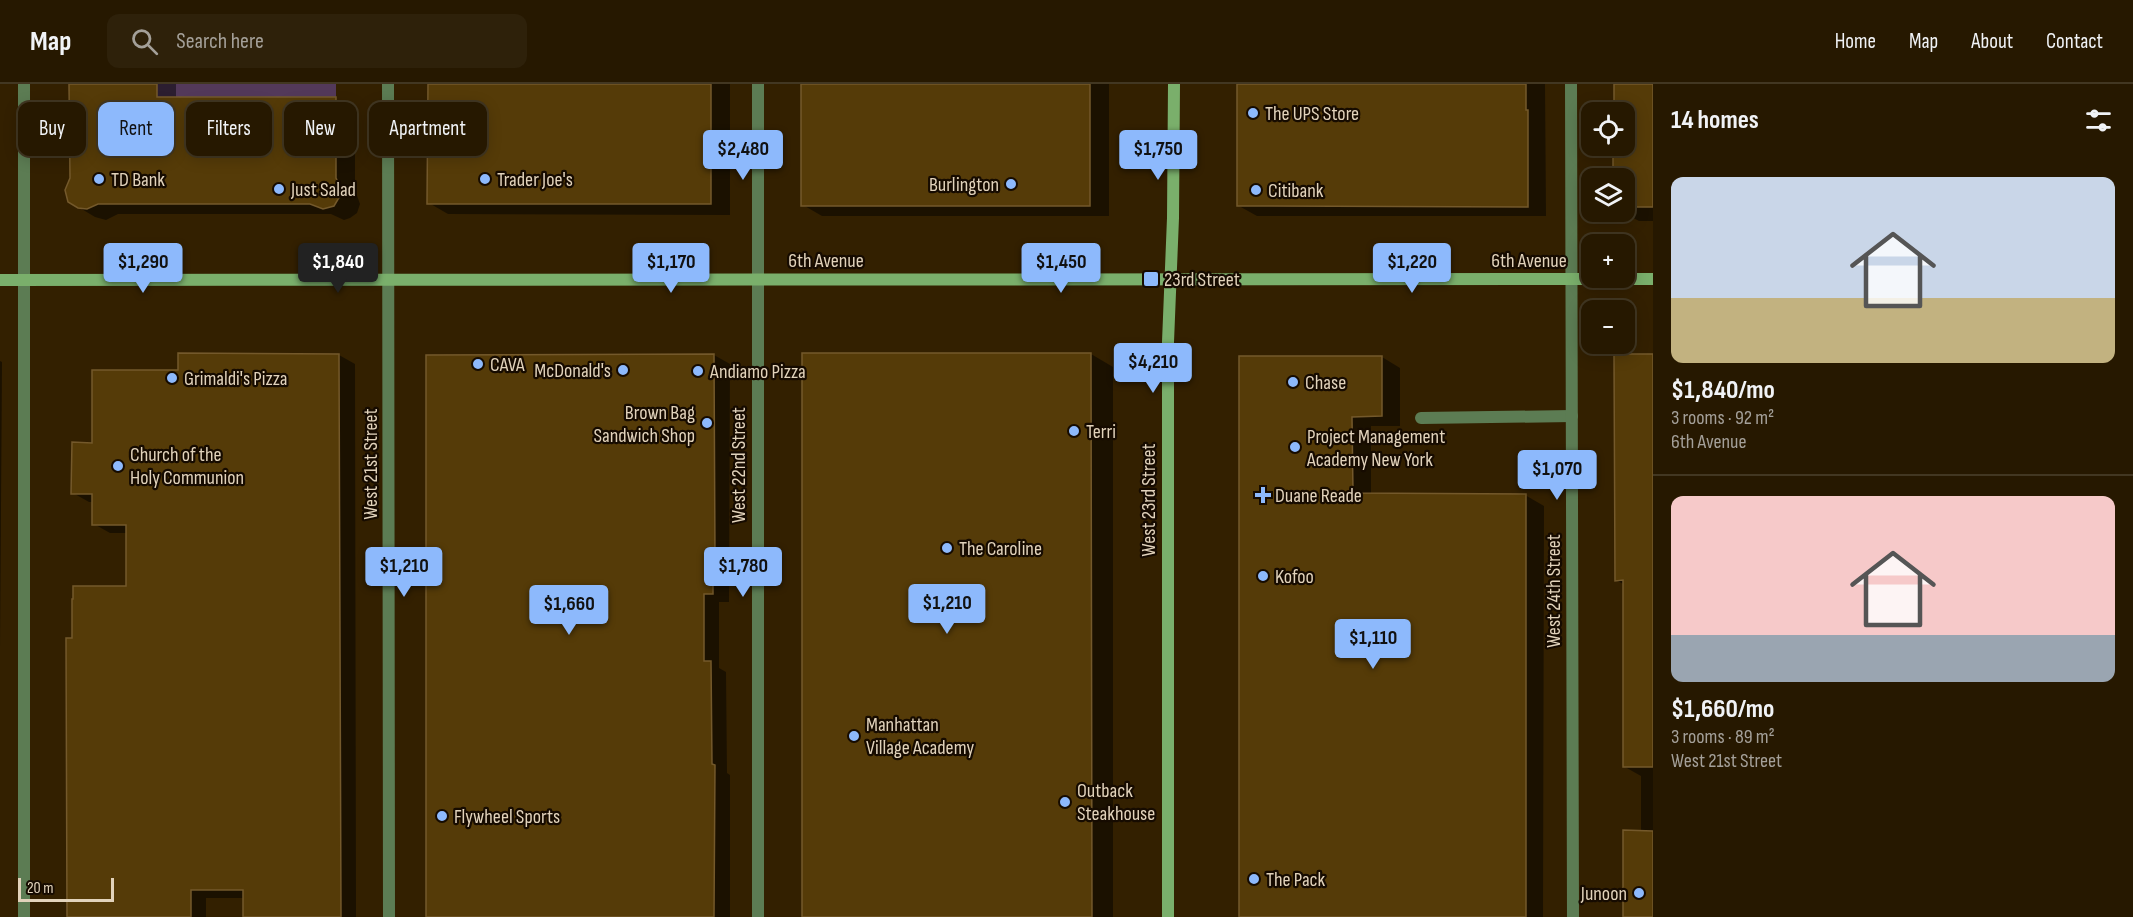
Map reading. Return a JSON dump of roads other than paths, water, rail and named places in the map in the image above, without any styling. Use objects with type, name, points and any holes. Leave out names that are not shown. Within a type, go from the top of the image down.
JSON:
[{"type":"main road","name":"West 23rd Street","points":[[1168,917],[1168,342],[1173,218],[1174,84]]},
{"type":"main road","name":"6th Avenue","points":[[0,280],[1653,279]]},
{"type":"street","points":[[24,84],[24,917]]},
{"type":"street","name":"West 21st Street","points":[[388,84],[389,917]]},
{"type":"street","name":"West 22nd Street","points":[[758,84],[758,917]]},
{"type":"street","name":"West 24th Street","points":[[1571,84],[1573,917]]},
{"type":"street","points":[[1422,418],[1572,416]]},
{"type":"place","name":"The UPS Store","points":[[1253,113]]},
{"type":"place","name":"TD Bank","points":[[99,179]]},
{"type":"place","name":"Trader Joe's","points":[[485,179]]},
{"type":"place","name":"Burlington","points":[[1011,184]]},
{"type":"place","name":"Just Salad","points":[[279,189]]},
{"type":"place","name":"Citibank","points":[[1256,190]]},
{"type":"place","name":"23rd Street","points":[[1151,279]]},
{"type":"place","name":"CAVA","points":[[478,364]]},
{"type":"place","name":"McDonald's","points":[[623,370]]},
{"type":"place","name":"Andiamo Pizza","points":[[698,371]]},
{"type":"place","name":"Grimaldi's Pizza","points":[[172,378]]},
{"type":"place","name":"Chase","points":[[1293,382]]},
{"type":"place","name":"Brown Bag Sandwich Shop","points":[[707,423]]},
{"type":"place","name":"Terri","points":[[1074,431]]},
{"type":"place","name":"Project Management Academy New York","points":[[1295,447]]},
{"type":"place","name":"Church of the Holy Communion","points":[[118,466]]},
{"type":"place","name":"Duane Reade","points":[[1263,495]]},
{"type":"place","name":"The Caroline","points":[[947,548]]},
{"type":"place","name":"Kofoo","points":[[1263,576]]},
{"type":"place","name":"Manhattan Village Academy","points":[[854,736]]},
{"type":"place","name":"Outback Steakhouse","points":[[1065,802]]},
{"type":"place","name":"Flywheel Sports","points":[[442,816]]},
{"type":"place","name":"The Pack","points":[[1254,879]]},
{"type":"place","name":"Junoon","points":[[1639,893]]}]
